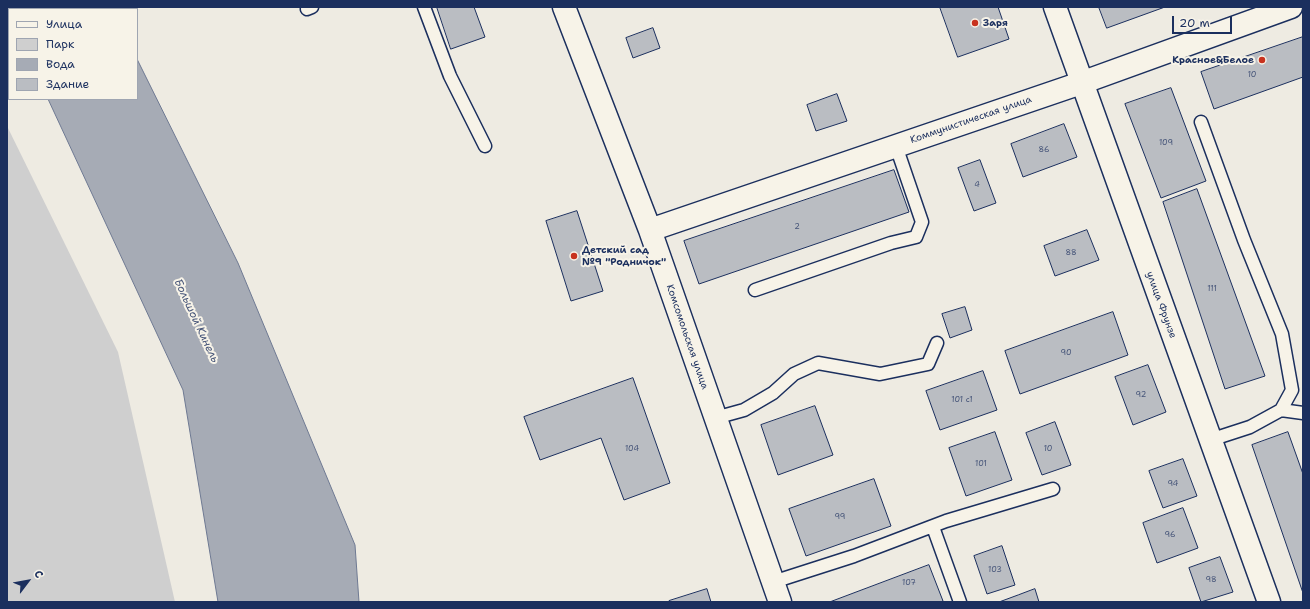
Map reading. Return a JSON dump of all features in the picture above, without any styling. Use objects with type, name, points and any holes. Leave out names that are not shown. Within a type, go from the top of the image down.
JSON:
[{"type":"street","name":"Комсомольская улица","points":[[564,7],[650,230],[777,592]]},
{"type":"street","name":"улица Фрунзе","points":[[1055,7],[1080,83],[1269,602]]},
{"type":"street","name":"Коммунистическая улица","points":[[650,230],[1080,83],[1279,9]]},
{"type":"lane","points":[[424,7],[450,76],[485,146]]},
{"type":"lane","points":[[1200,122],[1244,240],[1282,334],[1292,390],[1281,410],[1250,427],[1210,440]]},
{"type":"lane","points":[[755,290],[891,243],[916,237],[922,222],[896,146]]},
{"type":"lane","points":[[716,418],[744,410],[773,393],[794,374],[818,363],[880,374],[928,364],[937,343]]},
{"type":"lane","points":[[1281,410],[1303,413]]},
{"type":"lane","points":[[777,592],[854,556],[933,526],[1053,489]]},
{"type":"lane","points":[[933,526],[960,602]]},
{"type":"green space","points":[[7,126],[118,352],[175,602],[7,602]]},
{"type":"water","points":[[7,7],[112,8],[8,8],[8,11]]},
{"type":"water","name":"Большой Кинель","points":[[138,61],[238,263],[355,545],[359,602],[218,602],[183,390],[48,100],[138,100]]},
{"type":"building","points":[[437,7],[474,7],[485,37],[451,49]]},
{"type":"building","name":"Заря","points":[[940,7],[998,7],[1009,39],[958,57]]},
{"type":"building","points":[[1099,7],[1165,7],[1107,28]]},
{"type":"building","points":[[653,28],[660,48],[633,58],[626,38]]},
{"type":"building","points":[[1303,37],[1303,77],[1214,109],[1201,72]]},
{"type":"building","points":[[1171,88],[1206,181],[1161,198],[1125,104]]},
{"type":"building","points":[[837,94],[847,121],[816,131],[807,105]]},
{"type":"building","points":[[1064,124],[1077,157],[1023,177],[1011,144]]},
{"type":"building","points":[[980,160],[996,203],[974,211],[958,168]]},
{"type":"building","points":[[894,170],[909,212],[699,284],[684,241]]},
{"type":"building","points":[[1197,189],[1265,376],[1225,389],[1163,202]]},
{"type":"building","name":"Детский сад №9 \"Родничок\"","points":[[577,211],[603,291],[571,301],[546,221]]},
{"type":"building","points":[[1087,230],[1099,260],[1055,276],[1044,246]]},
{"type":"building","points":[[965,307],[972,330],[950,338],[942,314]]},
{"type":"building","points":[[1113,312],[1128,355],[1020,394],[1005,351]]},
{"type":"building","points":[[1148,365],[1166,412],[1133,425],[1115,377]]},
{"type":"building","points":[[983,371],[997,410],[940,430],[926,391]]},
{"type":"building","points":[[633,378],[670,483],[624,500],[601,438],[540,460],[524,417]]},
{"type":"building","points":[[815,406],[833,455],[778,475],[761,425]]},
{"type":"building","points":[[1055,422],[1071,465],[1042,475],[1026,433]]},
{"type":"building","points":[[995,432],[1012,480],[966,496],[949,448]]},
{"type":"building","points":[[1288,432],[1303,474],[1303,593],[1252,445]]},
{"type":"building","points":[[1183,459],[1197,496],[1163,508],[1149,471]]},
{"type":"building","points":[[874,479],[891,526],[806,556],[789,509]]},
{"type":"building","points":[[1183,508],[1198,548],[1157,563],[1143,523]]},
{"type":"building","points":[[1002,546],[1015,585],[987,594],[974,556]]},
{"type":"building","points":[[1220,557],[1233,592],[1201,602],[1189,568]]},
{"type":"building","points":[[929,565],[943,601],[830,602]]},
{"type":"building","points":[[707,589],[711,602],[669,602],[669,601]]},
{"type":"building","points":[[1035,589],[1039,602],[999,602],[1018,595]]},
{"type":"place","name":"Заря","points":[[975,23]]},
{"type":"place","name":"Красное&Белое","points":[[1262,60]]},
{"type":"place","name":"Детский сад №9 \"Родничок\"","points":[[574,256]]}]
